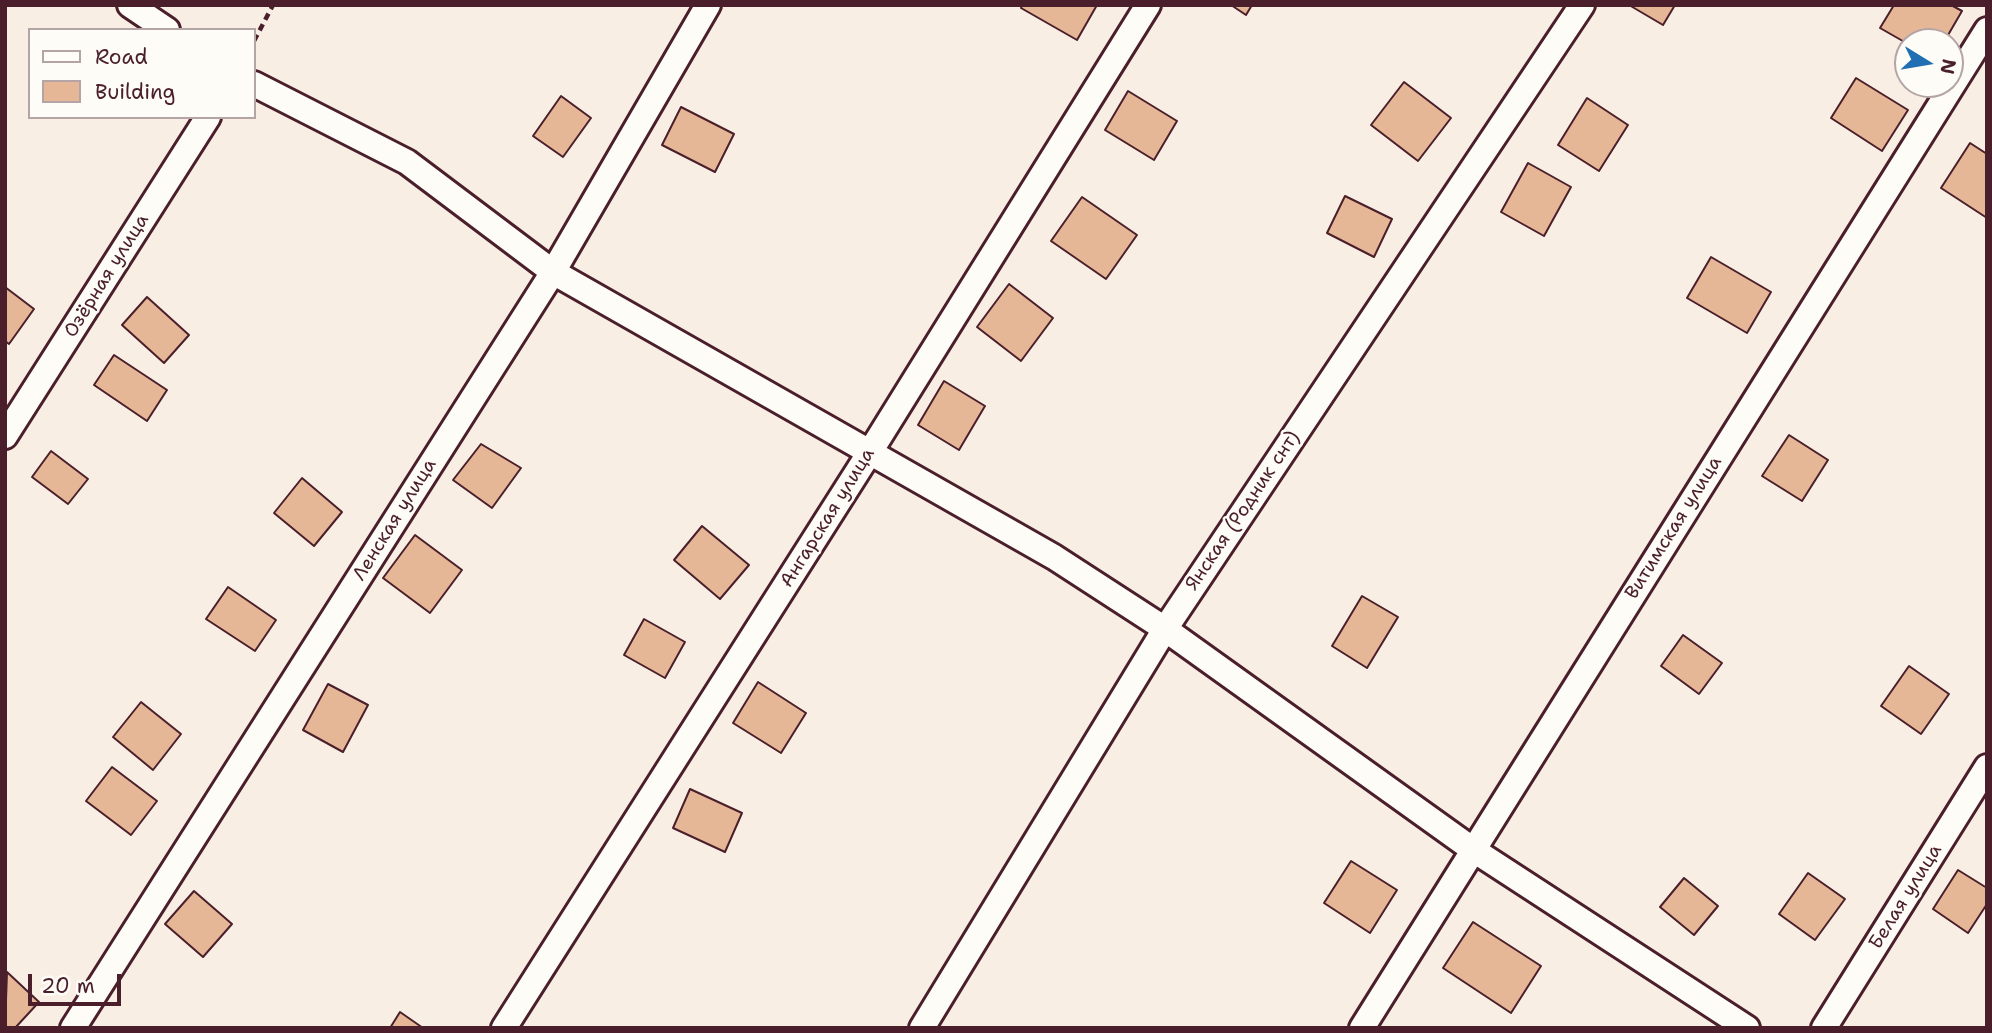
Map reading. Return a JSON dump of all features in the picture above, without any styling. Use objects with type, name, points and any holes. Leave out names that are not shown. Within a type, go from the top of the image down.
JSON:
[{"type":"street","points":[[130,5],[164,28]]},
{"type":"street","name":"Ленская улица","points":[[73,1028],[552,272],[708,5]]},
{"type":"street","name":"Ангарская улица","points":[[504,1028],[870,452],[1148,5]]},
{"type":"street","name":"Янская (Родник снт)","points":[[922,1028],[1165,629],[1582,5]]},
{"type":"street","name":"Витимская улица","points":[[1362,1028],[1987,30]]},
{"type":"street","points":[[256,85],[407,162],[552,272],[1054,557],[1165,629],[1472,849],[1747,1028]]},
{"type":"street","name":"Озёрная улица","points":[[5,436],[207,119]]},
{"type":"street","name":"Белая улица","points":[[1824,1028],[1987,767]]},
{"type":"path","points":[[256,37],[273,5]]},
{"type":"building","points":[[1022,5],[1097,5],[1077,40],[1021,8]]},
{"type":"building","points":[[1231,5],[1252,5],[1246,15]]},
{"type":"building","points":[[1629,5],[1675,5],[1663,25]]},
{"type":"building","points":[[1894,5],[1951,5],[1962,11],[1952,28],[1894,28],[1894,36],[1880,28]]},
{"type":"building","points":[[1856,78],[1908,110],[1882,151],[1831,118]]},
{"type":"building","points":[[1404,82],[1451,118],[1418,161],[1371,125]]},
{"type":"building","points":[[1128,91],[1177,121],[1154,160],[1105,130]]},
{"type":"building","points":[[561,96],[591,118],[563,157],[533,136]]},
{"type":"building","points":[[1587,98],[1628,125],[1599,171],[1558,145]]},
{"type":"building","points":[[681,107],[734,134],[715,172],[662,145]]},
{"type":"building","points":[[1970,143],[1987,154],[1987,218],[1941,188]]},
{"type":"building","points":[[1528,163],[1571,187],[1544,236],[1501,212]]},
{"type":"building","points":[[1345,196],[1392,219],[1374,257],[1327,233]]},
{"type":"building","points":[[1082,197],[1137,235],[1106,279],[1051,241]]},
{"type":"building","points":[[1711,257],[1771,292],[1747,333],[1687,298]]},
{"type":"building","points":[[1009,284],[1053,318],[1021,361],[977,327]]},
{"type":"building","points":[[5,287],[34,309],[9,344],[5,341]]},
{"type":"building","points":[[147,297],[189,335],[164,363],[122,325]]},
{"type":"building","points":[[114,355],[167,390],[147,421],[94,385]]},
{"type":"building","points":[[944,381],[985,406],[959,450],[918,425]]},
{"type":"building","points":[[1789,435],[1828,460],[1802,501],[1762,476]]},
{"type":"building","points":[[481,444],[521,468],[492,508],[453,480]]},
{"type":"building","points":[[51,451],[88,479],[68,504],[32,477]]},
{"type":"building","points":[[302,478],[342,512],[314,546],[274,513]]},
{"type":"building","points":[[702,526],[749,565],[720,599],[674,560]]},
{"type":"building","points":[[415,535],[462,570],[430,613],[383,578]]},
{"type":"building","points":[[228,587],[276,620],[255,651],[206,619]]},
{"type":"building","points":[[1362,596],[1398,617],[1367,668],[1332,646]]},
{"type":"building","points":[[644,619],[685,642],[665,678],[624,655]]},
{"type":"building","points":[[1683,635],[1722,663],[1699,694],[1661,666]]},
{"type":"building","points":[[1909,666],[1949,694],[1921,734],[1881,706]]},
{"type":"building","points":[[758,682],[806,713],[781,753],[733,723]]},
{"type":"building","points":[[328,684],[368,705],[343,752],[303,730]]},
{"type":"building","points":[[141,702],[181,734],[153,770],[113,737]]},
{"type":"building","points":[[112,767],[157,801],[131,835],[86,801]]},
{"type":"building","points":[[690,789],[742,813],[725,852],[673,828]]},
{"type":"building","points":[[1351,861],[1397,890],[1370,933],[1324,903]]},
{"type":"building","points":[[1958,870],[1987,888],[1987,904],[1968,933],[1933,909]]},
{"type":"building","points":[[1808,873],[1845,899],[1815,940],[1779,914]]},
{"type":"building","points":[[1684,878],[1718,906],[1694,935],[1660,907]]},
{"type":"building","points":[[194,891],[232,924],[203,957],[165,924]]},
{"type":"building","points":[[1473,922],[1541,966],[1511,1013],[1443,968]]},
{"type":"building","points":[[7,972],[39,1002],[15,1028],[5,1028]]},
{"type":"building","points":[[400,1012],[423,1028],[390,1028]]}]
